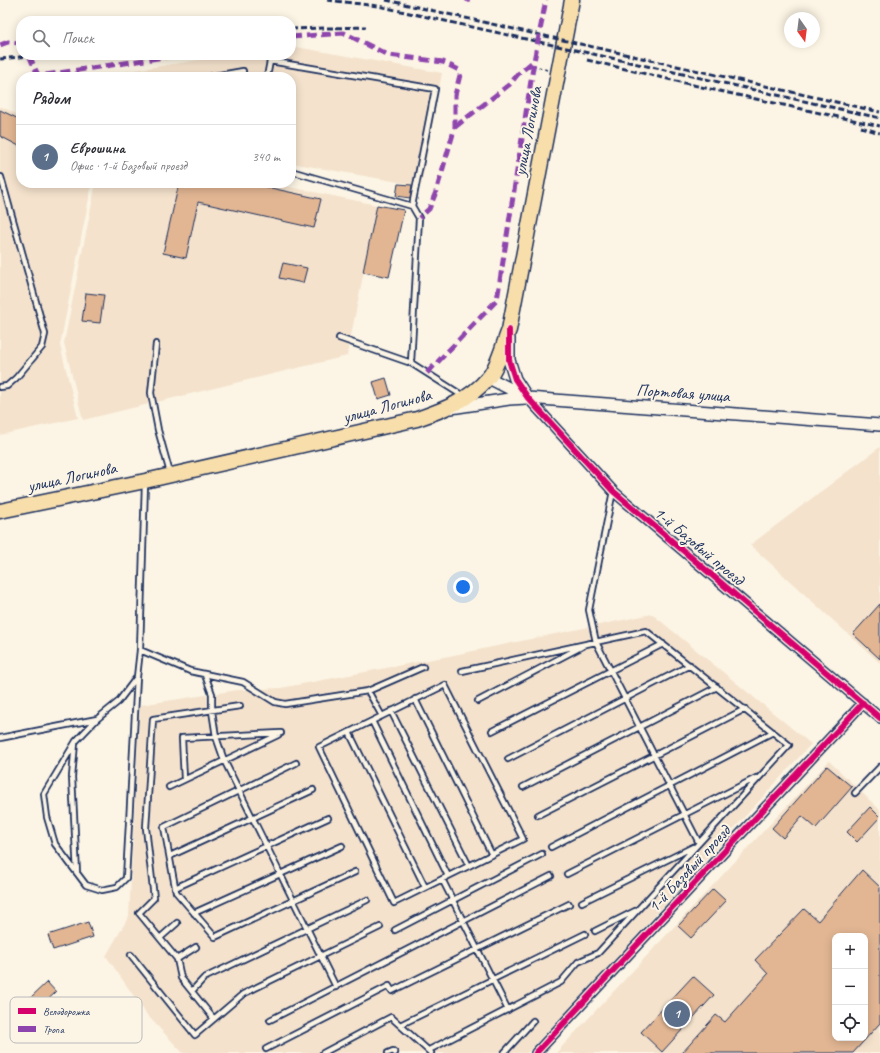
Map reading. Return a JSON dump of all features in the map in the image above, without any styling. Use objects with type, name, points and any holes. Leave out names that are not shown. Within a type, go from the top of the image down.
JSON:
[{"type":"main road","name":"улица Логинова","points":[[0,511],[145,481],[417,420],[445,409],[466,398],[489,378],[497,362],[509,330],[572,0]]},
{"type":"street","points":[[509,330],[508,360],[515,379],[528,398]]},
{"type":"street","name":"Портовая улица","points":[[489,378],[528,398],[880,425]]},
{"type":"street","points":[[445,409],[509,399],[528,398]]},
{"type":"street","name":"1-й Базовый проезд","points":[[528,398],[613,491],[880,718]]},
{"type":"street","name":"1-й Базовый проезд","points":[[536,1053],[863,703]]},
{"type":"lane","points":[[268,72],[270,61],[435,89],[412,206],[419,218],[411,363]]},
{"type":"lane","points":[[296,172],[412,206]]},
{"type":"lane","points":[[0,388],[7,386],[16,378],[42,347],[45,334],[1,177]]},
{"type":"lane","points":[[339,338],[411,363],[466,398]]},
{"type":"lane","points":[[156,344],[150,393],[158,430],[171,475]]},
{"type":"lane","points":[[137,677],[118,702],[97,718],[76,741],[44,794],[47,817],[55,844],[86,885],[102,890],[117,887],[126,878],[137,677],[140,650],[145,481]]},
{"type":"lane","points":[[613,491],[589,610],[596,642],[698,844]]},
{"type":"lane","points":[[323,1053],[391,1017],[430,1052],[561,982],[578,962],[598,953],[789,745],[646,631],[462,671]]},
{"type":"lane","points":[[478,701],[588,643]]},
{"type":"lane","points":[[492,731],[663,644]]},
{"type":"lane","points":[[140,650],[190,671],[243,682],[275,702],[285,704],[368,691],[423,667]]},
{"type":"lane","points":[[508,759],[690,665]]},
{"type":"lane","points":[[204,675],[212,694],[212,711],[216,736],[224,760],[336,987]]},
{"type":"lane","points":[[445,685],[523,839],[394,903],[319,747],[382,716],[445,685]]},
{"type":"lane","points":[[523,787],[717,687]]},
{"type":"lane","points":[[368,691],[382,716]]},
{"type":"lane","points":[[415,699],[492,855]]},
{"type":"lane","points":[[214,1018],[192,990],[180,978],[177,959],[139,913],[154,898],[146,828],[153,719],[240,706]]},
{"type":"lane","points":[[538,815],[745,709]]},
{"type":"lane","points":[[391,711],[468,866]]},
{"type":"lane","points":[[0,738],[97,718]]},
{"type":"lane","points":[[372,721],[448,876]]},
{"type":"lane","points":[[349,732],[425,887]]},
{"type":"lane","points":[[551,847],[773,732]]},
{"type":"lane","points":[[168,787],[184,780],[282,733],[182,738],[184,780]]},
{"type":"lane","points":[[76,741],[72,777],[77,873]]},
{"type":"lane","points":[[296,763],[164,827],[176,892],[215,937],[355,872]]},
{"type":"lane","points":[[855,793],[880,767]]},
{"type":"lane","points":[[567,874],[760,777]]},
{"type":"lane","points":[[170,856],[313,790]]},
{"type":"lane","points":[[175,888],[328,818]]},
{"type":"lane","points":[[582,902],[698,844]]},
{"type":"lane","points":[[194,913],[342,846]]},
{"type":"lane","points":[[395,930],[542,854]]},
{"type":"lane","points":[[270,1020],[551,876]]},
{"type":"lane","points":[[442,879],[508,1010]]},
{"type":"lane","points":[[192,990],[204,978],[367,900]]},
{"type":"lane","points":[[266,1049],[389,986],[392,991],[569,904]]},
{"type":"lane","points":[[595,931],[638,910]]},
{"type":"lane","points":[[160,938],[177,923]]},
{"type":"lane","points":[[131,955],[195,1035],[243,994],[380,927]]},
{"type":"lane","points":[[400,1025],[585,934]]},
{"type":"lane","points":[[177,959],[196,947]]},
{"type":"lane","points":[[504,1053],[533,1021]]},
{"type":"lane","points":[[388,1053],[392,1051],[395,1053]]},
{"type":"path","points":[[534,65],[549,70]]},
{"type":"shaded area","points":[[296,47],[442,73],[421,186],[296,164],[296,72],[122,72],[199,60],[296,60]]},
{"type":"shaded area","points":[[0,106],[16,114],[16,188],[91,188],[60,345],[78,418],[0,435]]},
{"type":"shaded area","points":[[95,188],[294,188],[377,205],[347,356],[83,420],[64,343]]},
{"type":"shaded area","points":[[880,447],[880,663],[750,545]]},
{"type":"shaded area","points":[[652,614],[811,744],[608,967],[527,1053],[183,1053],[147,1015],[142,1008],[142,997],[134,997],[106,956],[129,916],[140,705],[238,690],[281,688],[449,656]]},
{"type":"shaded area","points":[[829,761],[880,810],[880,1053],[556,1053]]},
{"type":"building","points":[[0,110],[16,118],[16,144],[0,136]]},
{"type":"building","points":[[398,184],[412,185],[410,198],[396,196]]},
{"type":"building","points":[[178,188],[271,188],[321,199],[314,228],[198,202],[186,258],[163,253]]},
{"type":"building","points":[[377,205],[404,210],[389,277],[363,272]]},
{"type":"building","points":[[283,263],[307,268],[303,283],[279,278]]},
{"type":"building","points":[[86,293],[104,295],[100,323],[82,321]]},
{"type":"building","points":[[386,378],[391,395],[378,399],[373,382]]},
{"type":"building","points":[[880,604],[880,659],[853,634]]},
{"type":"building","points":[[827,766],[852,787],[816,828],[802,816],[783,838],[772,828]]},
{"type":"building","points":[[870,807],[880,817],[857,842],[847,832]]},
{"type":"building","points":[[862,870],[880,887],[880,1023],[868,1036],[868,933],[832,933],[832,1041],[864,1041],[853,1053],[682,1053],[716,1015],[725,1022],[768,974],[755,960],[804,909],[818,921]]},
{"type":"building","points":[[713,889],[726,901],[691,938],[678,926]]},
{"type":"building","points":[[88,922],[93,937],[53,950],[48,935]]},
{"type":"building","points":[[693,976],[714,995],[662,1052],[641,1032]]},
{"type":"building","points":[[47,982],[56,992],[51,997],[31,997]]},
{"type":"railway","points":[[327,0],[378,6],[880,118]]},
{"type":"railway","points":[[386,0],[880,112]]},
{"type":"railway","points":[[296,29],[366,27]]},
{"type":"railway","points":[[0,59],[16,57]]},
{"type":"railway","points":[[587,60],[710,89],[880,126]]},
{"type":"railway","points":[[861,127],[880,133]]},
{"type":"marked path","points":[[427,373],[497,300],[534,61],[546,0]]},
{"type":"marked path","points":[[296,37],[344,33],[388,55],[443,62],[459,70],[460,75],[455,95],[455,127],[436,192],[429,209],[419,218]]},
{"type":"marked path","points":[[0,45],[8,42],[16,43]]},
{"type":"marked path","points":[[31,60],[37,72]]},
{"type":"marked path","points":[[65,72],[144,60]]},
{"type":"marked path","points":[[455,127],[510,84],[518,74],[534,61]]},
{"type":"cycle path","points":[[509,330],[509,360],[515,379],[528,398],[613,491],[880,718]]},
{"type":"cycle path","points":[[536,1053],[863,703]]},
{"type":"place","name":"Еврошина","points":[[677,1014]]}]
